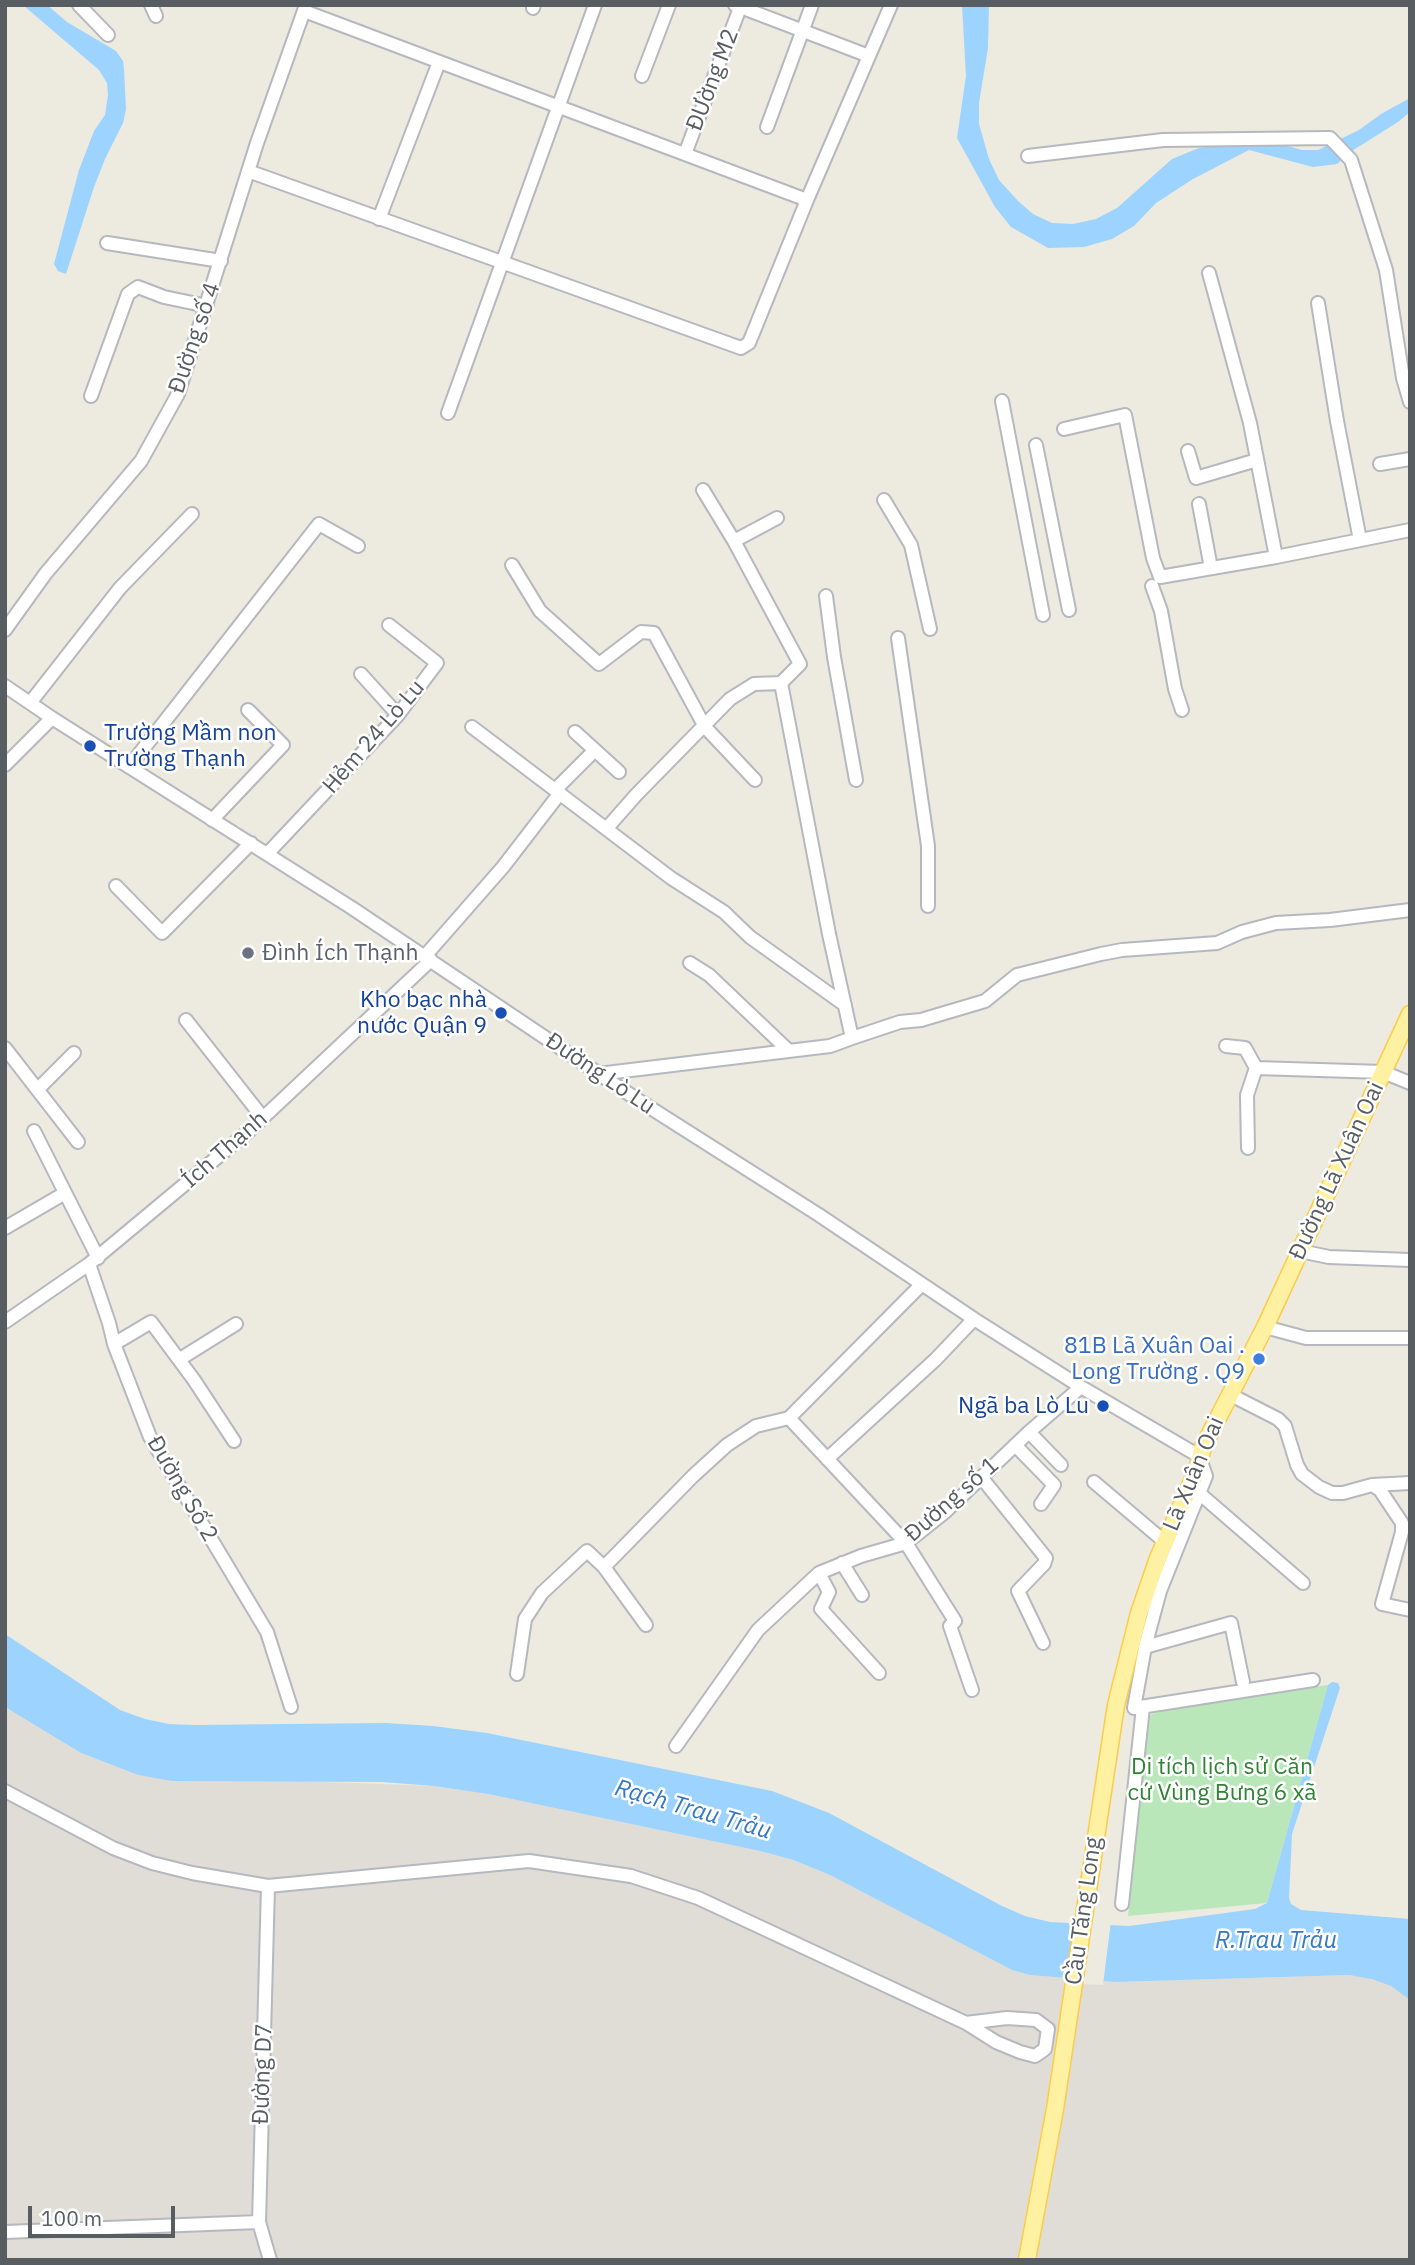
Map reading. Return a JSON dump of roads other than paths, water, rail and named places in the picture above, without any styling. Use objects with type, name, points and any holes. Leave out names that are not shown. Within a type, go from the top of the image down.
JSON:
[{"type":"main road","name":"Đường Lã Xuân Oai","points":[[1265,1327],[1410,1014]]},
{"type":"main road","name":"Lã Xuân Oai","points":[[1148,1586],[1197,1470],[1199,1456],[1265,1327]]},
{"type":"main road","name":"Cầu Tăng Long","points":[[1027,2260],[1055,2109],[1116,1705],[1130,1642],[1148,1586]]},
{"type":"street","points":[[79,5],[108,35]]},
{"type":"street","points":[[448,413],[596,5]]},
{"type":"street","points":[[642,76],[669,5]]},
{"type":"street","points":[[767,127],[812,5]]},
{"type":"street","points":[[248,172],[741,348],[749,343],[891,5]]},
{"type":"street","points":[[739,6],[869,56]]},
{"type":"street","name":"ĐƯờng M2","points":[[685,154],[739,6]]},
{"type":"street","points":[[305,8],[439,62],[807,200]]},
{"type":"street","name":"Đường số 4","points":[[5,630],[46,573],[141,461],[178,394],[248,172],[305,8]]},
{"type":"street","points":[[379,219],[439,62]]},
{"type":"street","points":[[1028,156],[1163,140],[1330,138],[1351,160],[1386,270],[1410,402]]},
{"type":"street","points":[[107,243],[221,261]]},
{"type":"street","points":[[1209,273],[1250,423],[1276,557]]},
{"type":"street","points":[[91,396],[128,294],[138,288],[164,297],[207,306]]},
{"type":"street","points":[[1318,303],[1360,540]]},
{"type":"street","points":[[1002,401],[1043,615]]},
{"type":"street","points":[[1064,429],[1125,415],[1175,689],[1182,710]]},
{"type":"street","points":[[1036,445],[1069,610]]},
{"type":"street","points":[[1188,451],[1196,478],[1257,460]]},
{"type":"street","points":[[1380,464],[1410,459]]},
{"type":"street","points":[[607,828],[730,699],[754,684],[781,683],[800,664],[734,541],[703,490]]},
{"type":"street","points":[[884,500],[913,551],[930,629]]},
{"type":"street","points":[[1199,504],[1212,568]]},
{"type":"street","points":[[30,703],[120,588],[192,514]]},
{"type":"street","points":[[734,541],[777,518]]},
{"type":"street","points":[[129,767],[319,524],[358,546]]},
{"type":"street","points":[[1156,582],[1212,568],[1410,530]]},
{"type":"street","points":[[512,565],[540,611],[599,664],[641,632],[654,634],[705,727],[755,780]]},
{"type":"street","points":[[826,596],[856,780]]},
{"type":"street","name":"Hẻm 24 Lò Lu","points":[[267,854],[398,715],[437,663],[389,625]]},
{"type":"street","points":[[898,638],[928,846],[928,906]]},
{"type":"street","points":[[361,674],[398,715]]},
{"type":"street","points":[[781,683],[852,1038]]},
{"type":"street","name":"Đường Lò Lu","points":[[5,686],[428,958],[598,1074],[819,1215],[974,1319],[1081,1387],[1199,1456]]},
{"type":"street","points":[[212,820],[283,745],[248,710]]},
{"type":"street","points":[[5,765],[52,718]]},
{"type":"street","points":[[472,727],[671,878],[724,912],[750,937],[845,1005]]},
{"type":"street","points":[[575,732],[619,772]]},
{"type":"street","name":"Ích Thạnh","points":[[5,1322],[93,1261],[263,1118],[428,958],[503,867],[558,791],[595,750]]},
{"type":"street","points":[[116,886],[162,933],[251,843]]},
{"type":"street","points":[[598,1074],[830,1046],[900,1022],[921,1020],[985,1001],[1017,975],[1101,954],[1217,943],[1242,932],[1276,923],[1330,920],[1410,910]]},
{"type":"street","points":[[690,963],[709,975],[788,1050]]},
{"type":"street","points":[[186,1020],[263,1118]]},
{"type":"street","points":[[1226,1046],[1245,1048],[1256,1068],[1247,1095],[1248,1148]]},
{"type":"street","points":[[5,1048],[78,1142]]},
{"type":"street","points":[[38,1090],[74,1053]]},
{"type":"street","points":[[1256,1068],[1383,1072],[1410,1083]]},
{"type":"street","name":"Đường Số 2","points":[[34,1130],[57,1175],[93,1261],[114,1344],[150,1437],[267,1632],[291,1707]]},
{"type":"street","points":[[5,1228],[65,1193]]},
{"type":"street","points":[[1300,1251],[1329,1257],[1410,1259]]},
{"type":"street","points":[[604,1567],[727,1445],[756,1426],[789,1418],[922,1284]]},
{"type":"street","points":[[827,1459],[936,1359],[974,1319]]},
{"type":"street","points":[[114,1344],[151,1322],[180,1359],[234,1441]]},
{"type":"street","points":[[180,1359],[236,1324]]},
{"type":"street","points":[[1265,1327],[1306,1338],[1410,1338]]},
{"type":"street","name":"Đường số 1","points":[[676,1746],[758,1630],[819,1573],[906,1543],[945,1512],[1081,1387]]},
{"type":"street","points":[[1229,1394],[1278,1419],[1285,1426],[1297,1465],[1303,1475],[1319,1487],[1332,1493],[1343,1493],[1372,1485],[1410,1483]]},
{"type":"street","points":[[789,1418],[906,1543],[955,1621],[950,1626],[972,1690]]},
{"type":"street","points":[[1029,1432],[1060,1465]]},
{"type":"street","points":[[1015,1445],[1054,1485],[1041,1504]]},
{"type":"street","points":[[1122,1904],[1145,1647],[1170,1564],[1206,1476],[1199,1456]]},
{"type":"street","points":[[981,1477],[1046,1558],[1044,1564],[1018,1591],[1043,1643]]},
{"type":"street","points":[[1094,1482],[1165,1542]]},
{"type":"street","points":[[1372,1485],[1380,1490],[1406,1524],[1382,1604],[1410,1610]]},
{"type":"street","points":[[1199,1493],[1303,1583]]},
{"type":"street","points":[[517,1674],[526,1619],[542,1593],[587,1551],[604,1567],[646,1625]]},
{"type":"street","points":[[1396,1551],[1410,1555]]},
{"type":"street","points":[[842,1563],[862,1594]]},
{"type":"street","points":[[819,1573],[829,1592],[821,1608],[879,1673]]},
{"type":"street","points":[[1145,1647],[1231,1623],[1243,1682]]},
{"type":"street","points":[[1138,1707],[1313,1680]]},
{"type":"street","points":[[5,1791],[113,1848],[152,1863],[268,1886],[529,1861],[631,1876],[698,1898],[966,2023],[996,2042],[1035,2056],[1045,2049],[1048,2029],[1036,2020],[1007,2018],[966,2023]]},
{"type":"street","name":"Đường D7","points":[[268,1886],[259,2222],[270,2260]]},
{"type":"street","points":[[5,2232],[259,2222]]},
{"type":"water","points":[[23,5],[47,5],[67,22],[116,51],[123,61],[126,109],[123,123],[94,187],[66,274],[58,271],[54,264],[79,170],[94,131],[105,115],[107,83],[99,70]]},
{"type":"water","points":[[962,5],[989,5],[988,48],[979,103],[979,124],[989,159],[999,180],[1018,201],[1033,214],[1052,223],[1073,224],[1096,219],[1117,208],[1172,159],[1199,148],[1250,140],[1269,141],[1302,150],[1318,150],[1359,130],[1410,98],[1410,112],[1337,164],[1313,167],[1249,150],[1193,179],[1156,203],[1134,226],[1112,239],[1084,247],[1048,248],[1011,227],[995,207],[957,138],[966,76]]},
{"type":"water","name":"R.Trau Trảu","points":[[5,1634],[120,1710],[145,1719],[193,1725],[386,1723],[433,1726],[487,1733],[772,1791],[829,1813],[1025,1916],[1050,1922],[1129,1926],[1255,1909],[1267,1903],[1328,1685],[1332,1682],[1338,1683],[1340,1688],[1292,1834],[1289,1898],[1291,1904],[1301,1910],[1410,1919],[1410,2000],[1391,1986],[1349,1975],[1115,1982],[1030,1975],[1012,1970],[830,1875],[793,1860],[488,1794],[382,1782],[172,1781],[138,1775],[81,1753],[5,1707]]},
{"type":"place","name":"Trường Mầm non Trường Thạnh","points":[[90,746]]},
{"type":"place","name":"Đình Ích Thạnh","points":[[248,953]]},
{"type":"place","name":"Kho bạc nhà nước Quận 9","points":[[501,1013]]},
{"type":"place","name":"81B Lã Xuân Oai . Long Trường . Q9","points":[[1259,1359]]},
{"type":"place","name":"Ngã ba Lò Lu","points":[[1103,1406]]},
{"type":"park label","name":"Di tích lịch sử Căn cứ Vùng Bưng 6 xã","points":[[1222,1780]]},
{"type":"water label","name":"Rạch Trau Trảu","points":[[693,1810]]}]
